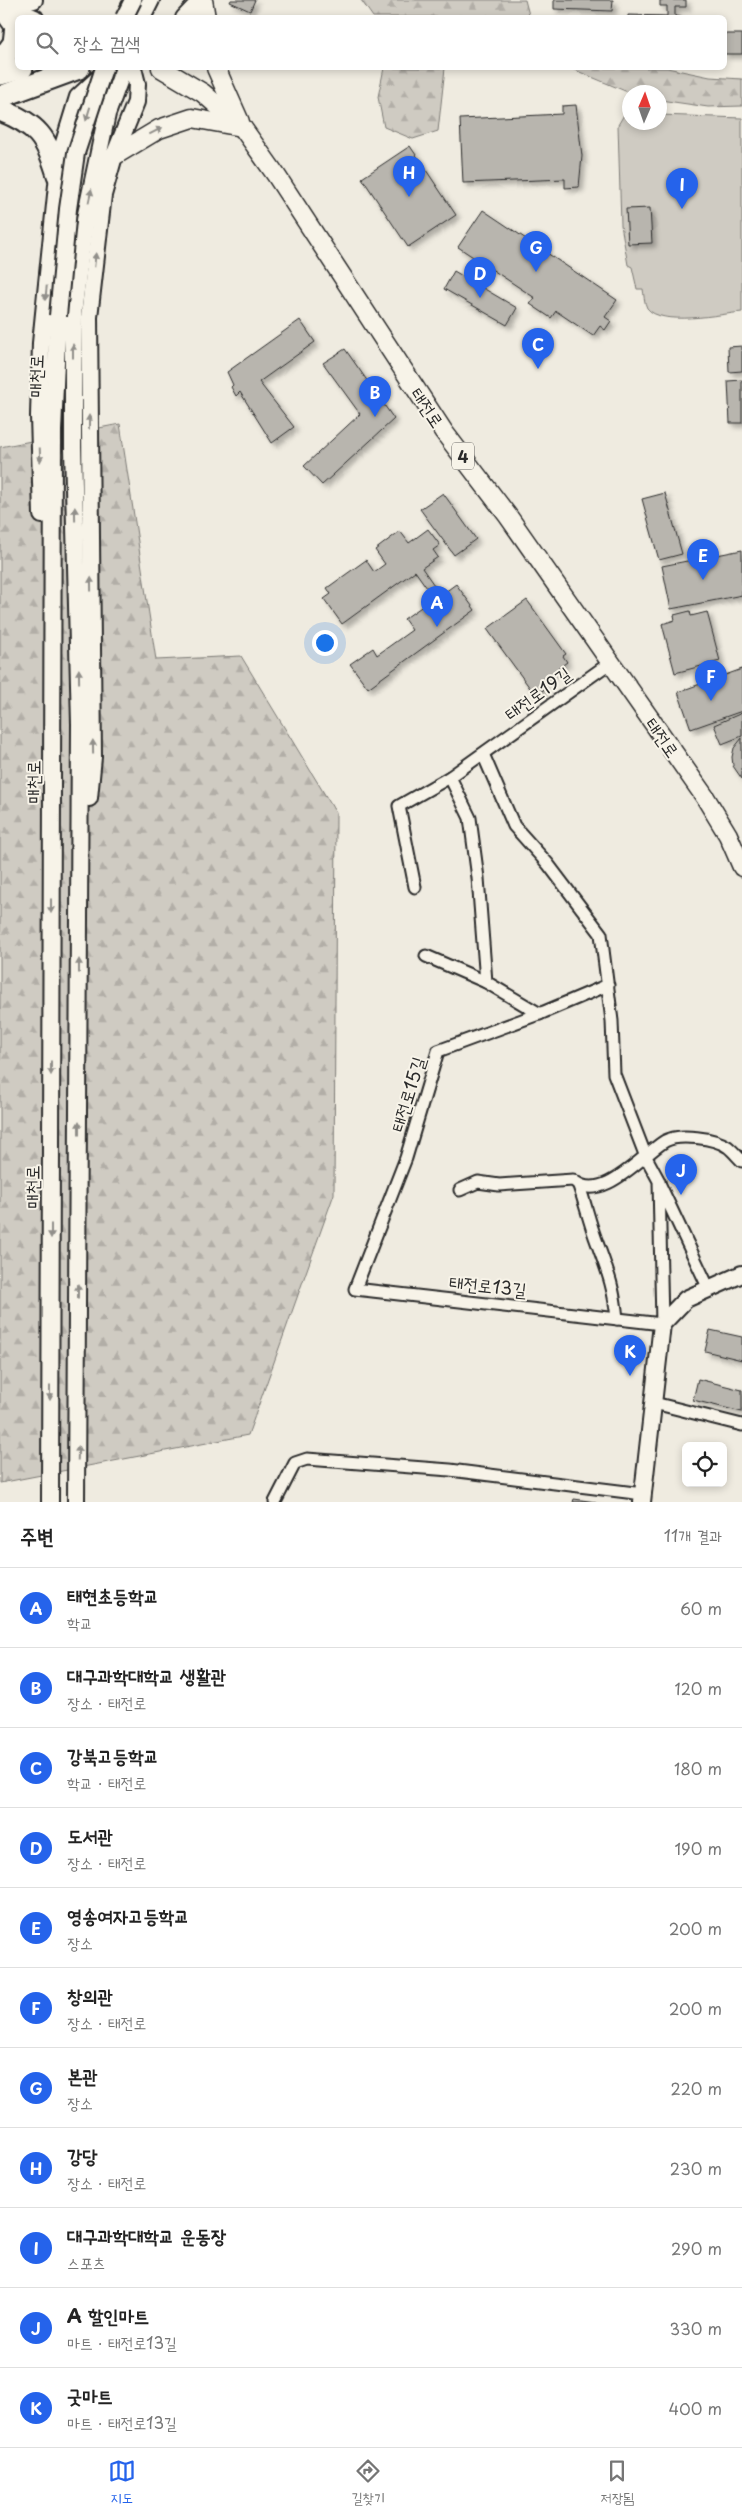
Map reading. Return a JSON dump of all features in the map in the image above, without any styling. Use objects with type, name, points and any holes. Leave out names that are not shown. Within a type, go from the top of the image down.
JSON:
[{"type":"highway","points":[[0,3],[15,25]]},
{"type":"highway","points":[[0,62],[14,43],[15,34]]},
{"type":"highway","points":[[0,74],[15,70]]},
{"type":"highway","points":[[0,97],[74,70]]},
{"type":"highway","points":[[0,110],[17,117],[32,127],[49,146],[58,174]]},
{"type":"main road","points":[[0,3],[34,0]]},
{"type":"main road","points":[[125,0],[125,15]]},
{"type":"main road","points":[[126,15],[133,0]]},
{"type":"main road","points":[[144,15],[151,0]]},
{"type":"main road","points":[[187,15],[202,0]]},
{"type":"main road","points":[[202,0],[205,15]]},
{"type":"main road","points":[[0,3],[27,15]]},
{"type":"main road","name":"매천로","points":[[50,1502],[53,431],[65,315],[68,209],[76,153],[103,70]]},
{"type":"main road","points":[[52,857],[42,726],[44,584],[39,416],[41,343],[58,174],[63,146],[78,97],[107,70]]},
{"type":"main road","points":[[65,315],[107,114],[123,70]]},
{"type":"main road","points":[[80,882],[93,757],[89,317],[103,195],[114,156],[136,102],[137,84],[134,70]]},
{"type":"main road","name":"태전로","points":[[165,70],[204,93],[242,127],[276,175],[444,432],[611,662],[705,797],[728,835],[742,867]]},
{"type":"main road","points":[[217,70],[242,127]]},
{"type":"main road","points":[[114,156],[159,129],[192,118],[242,127]]},
{"type":"main road","name":"매천로","points":[[65,315],[73,446],[80,724],[76,1502]]},
{"type":"main road","points":[[643,1498],[662,1324],[686,1299],[742,1274]]},
{"type":"street","name":"태전로19길","points":[[415,887],[399,806],[450,777],[611,662]]},
{"type":"street","points":[[483,754],[514,826],[548,864],[601,934],[608,985],[614,1074],[646,1157],[709,1289]]},
{"type":"street","points":[[450,777],[470,818],[478,878],[486,982]]},
{"type":"street","points":[[426,956],[486,982],[540,1014]]},
{"type":"street","name":"태전로15길","points":[[355,1290],[406,1158],[438,1052],[540,1014],[608,985]]},
{"type":"street","points":[[579,1186],[589,1187],[608,1183],[646,1157],[665,1140],[683,1135],[727,1146],[742,1160]]},
{"type":"street","points":[[460,1190],[478,1182],[499,1185],[573,1180],[579,1186],[595,1238],[610,1273],[615,1294],[616,1319]]},
{"type":"street","points":[[659,1181],[662,1324]]},
{"type":"street","name":"태전로13길","points":[[355,1290],[662,1324]]},
{"type":"street","points":[[654,1403],[742,1425]]},
{"type":"street","points":[[275,1502],[295,1463],[307,1458],[450,1470],[643,1498]]},
{"type":"green space","points":[[361,0],[525,0],[529,15],[372,15]]},
{"type":"green space","points":[[384,70],[445,70],[438,131],[413,139],[384,127],[378,97]]},
{"type":"green space","points":[[575,70],[677,70],[710,77],[742,79],[742,106],[708,107],[667,101],[667,85],[622,85],[622,90]]},
{"type":"green space","points":[[667,115],[742,118],[742,312],[706,317],[678,318],[654,314],[647,308],[643,289],[637,289],[632,267],[628,265],[621,225],[618,125],[622,118],[622,130],[667,130]]},
{"type":"green space","points":[[120,424],[156,660],[241,656],[336,813],[334,1194],[248,1435],[0,1483],[0,447]]},
{"type":"building","points":[[231,0],[255,0],[250,11],[230,2]]},
{"type":"building","points":[[554,0],[613,0],[612,11],[554,9]]},
{"type":"building","points":[[660,0],[686,0],[686,7],[675,7],[675,15],[667,15],[667,6],[660,6]]},
{"type":"building","points":[[727,34],[742,34],[742,54],[727,54]]},
{"type":"building","points":[[576,105],[582,156],[579,187],[565,188],[565,179],[463,183],[460,119],[562,114],[562,106]]},
{"type":"building","points":[[410,146],[456,215],[408,247],[362,178]]},
{"type":"building","points":[[650,208],[652,243],[628,244],[626,209]]},
{"type":"building","points":[[483,210],[617,300],[605,317],[611,321],[605,330],[600,326],[593,336],[556,311],[551,318],[530,304],[535,298],[458,247]]},
{"type":"building","points":[[454,271],[517,308],[507,325],[444,289]]},
{"type":"building","points":[[300,320],[315,342],[259,382],[294,427],[272,443],[240,392],[236,396],[231,387],[233,385],[227,372]]},
{"type":"building","points":[[742,346],[742,371],[729,372],[728,347]]},
{"type":"building","points":[[345,349],[394,419],[322,485],[304,466],[360,414],[323,363]]},
{"type":"building","points":[[742,380],[742,423],[730,423],[728,381]]},
{"type":"building","points":[[443,493],[476,539],[454,555],[420,509]]},
{"type":"building","points":[[665,493],[682,554],[659,560],[642,499]]},
{"type":"building","points":[[428,529],[440,545],[433,550],[438,557],[422,568],[441,595],[456,584],[475,610],[368,688],[350,664],[373,648],[377,655],[412,630],[404,619],[434,598],[415,571],[342,624],[324,599],[331,594],[327,588],[366,560],[374,572],[385,564],[375,550],[400,531],[409,543]]},
{"type":"building","points":[[742,550],[742,595],[671,609],[662,566]]},
{"type":"building","points":[[527,600],[566,654],[563,656],[567,662],[540,682],[545,689],[535,695],[487,629]]},
{"type":"building","points":[[690,611],[691,616],[707,612],[720,661],[675,673],[662,624],[675,620],[674,615]]},
{"type":"building","points":[[742,669],[742,711],[691,729],[678,692]]},
{"type":"building","points":[[742,713],[742,736],[722,744],[714,725]]},
{"type":"building","points":[[742,738],[742,779],[733,766],[732,757],[734,748]]},
{"type":"building","points":[[710,1330],[742,1337],[742,1360],[705,1351]]},
{"type":"building","points":[[698,1379],[742,1390],[742,1412],[693,1400]]},
{"type":"building","points":[[574,1499],[596,1502],[573,1502]]},
{"type":"place","name":"강당","points":[[409,197]]},
{"type":"place","name":"대구과학대학교 운동장","points":[[682,209]]},
{"type":"place","name":"본관","points":[[536,272]]},
{"type":"place","name":"도서관","points":[[480,298]]},
{"type":"place","name":"강북고등학교","points":[[538,369]]},
{"type":"place","name":"대구과학대학교 생활관","points":[[375,417]]},
{"type":"place","name":"영송여자고등학교","points":[[703,580]]},
{"type":"place","name":"태현초등학교","points":[[437,627]]},
{"type":"place","name":"창의관","points":[[711,701]]},
{"type":"place","name":"A 할인마트","points":[[681,1195]]},
{"type":"place","name":"굿마트","points":[[630,1376]]}]
